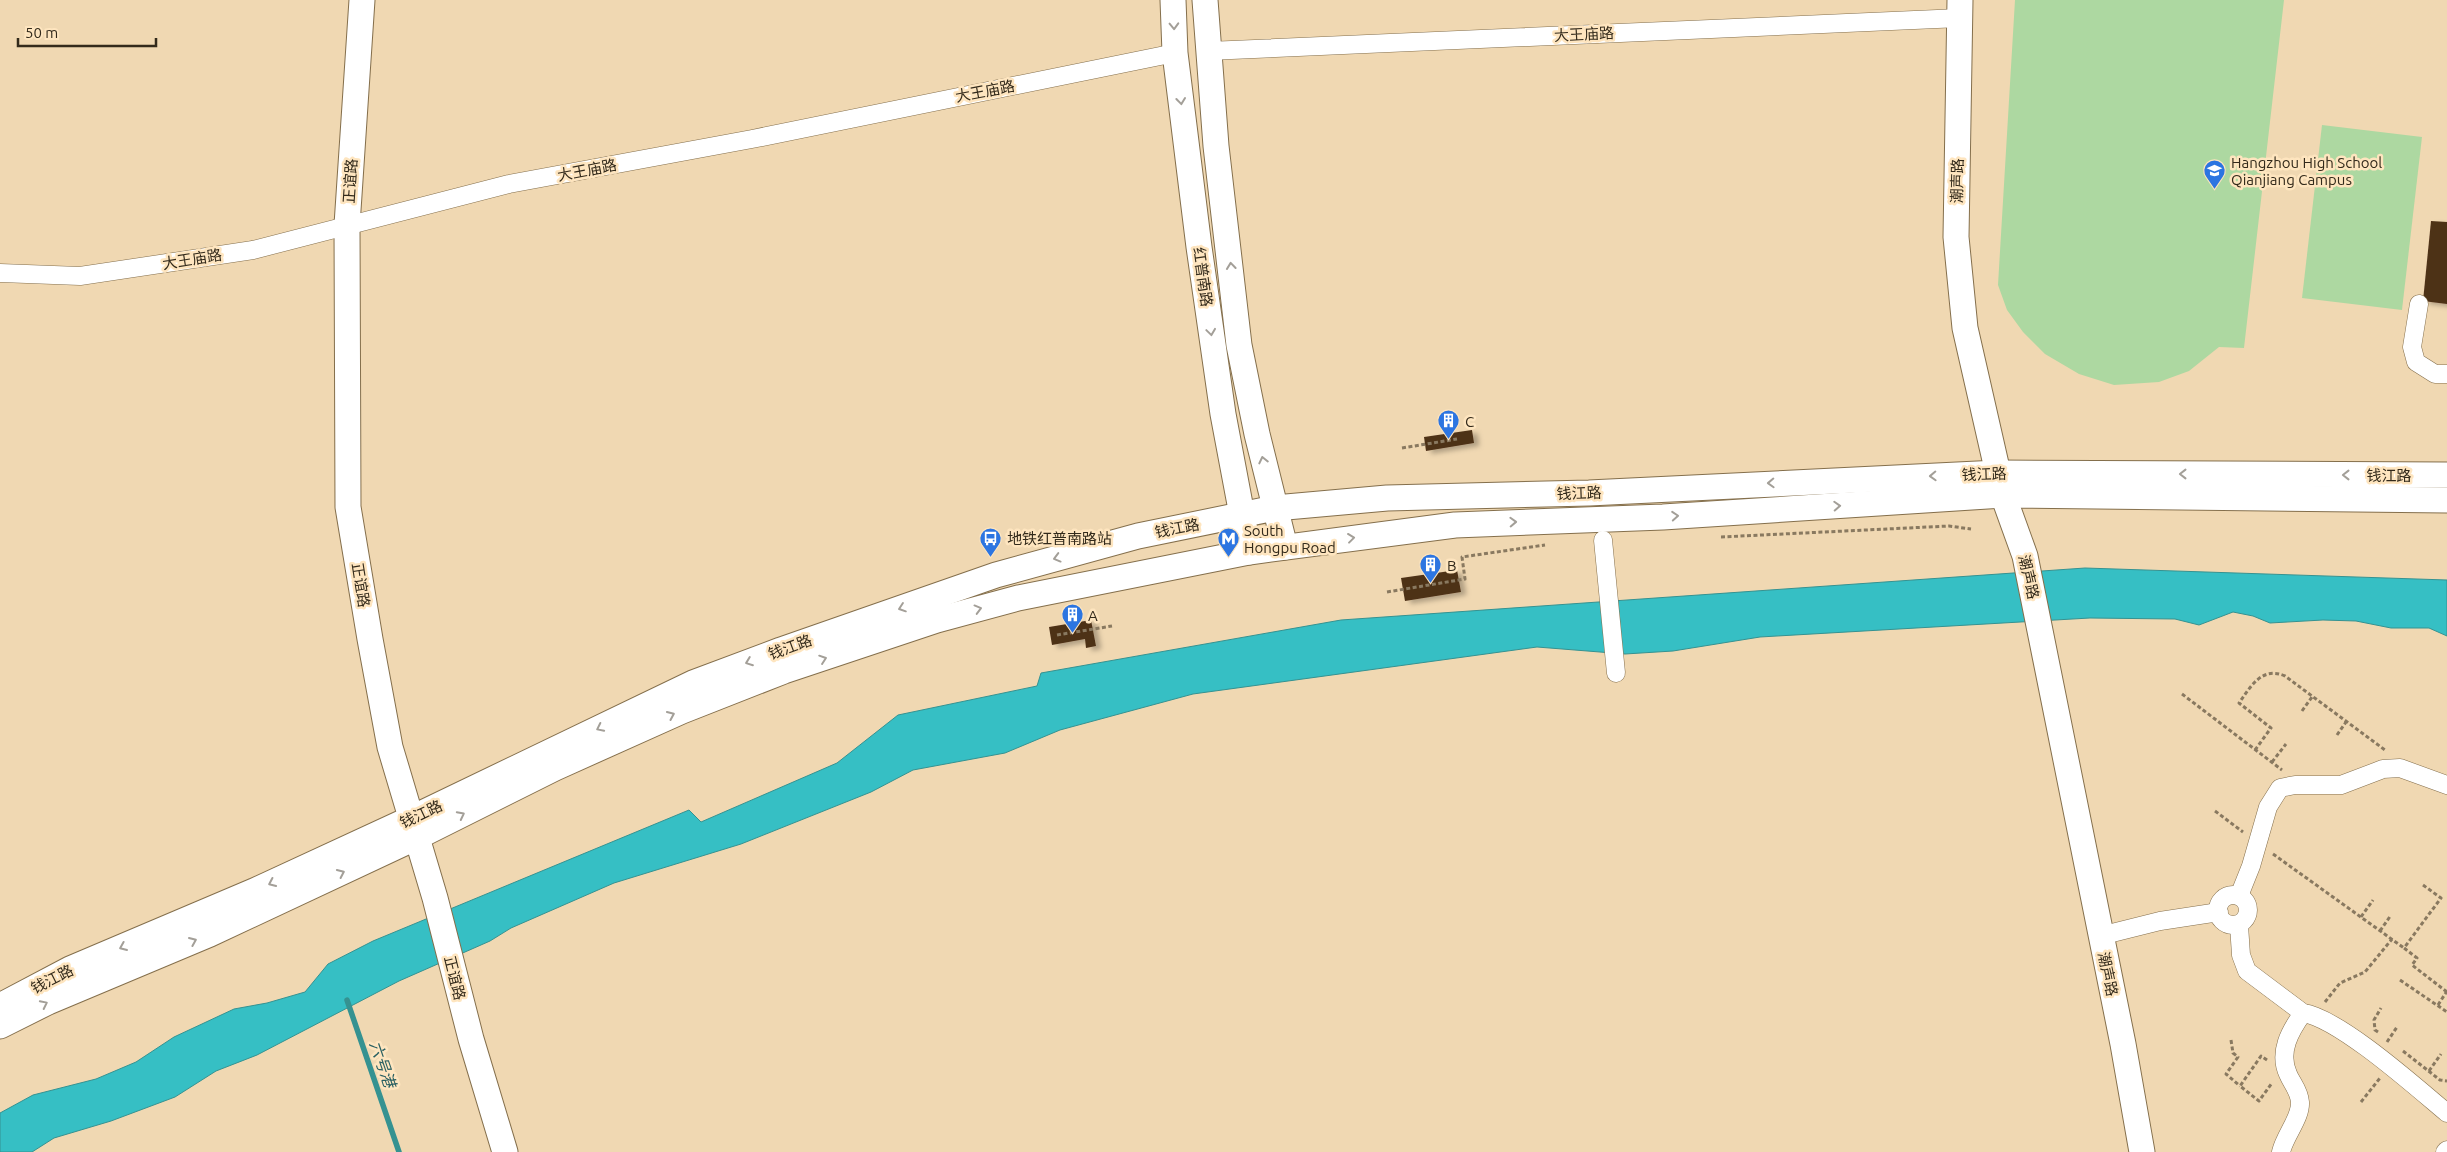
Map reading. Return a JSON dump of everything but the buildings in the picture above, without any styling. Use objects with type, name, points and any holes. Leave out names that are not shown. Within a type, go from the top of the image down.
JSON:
[{"type":"main road","name":"正谊路","points":[[362,0],[347,225],[348,507],[390,747],[435,898],[471,1039],[505,1152]]},
{"type":"main road","name":"红普南路","points":[[1173,0],[1174,53],[1199,247],[1222,404],[1249,552]]},
{"type":"main road","name":"红普南路","points":[[1205,0],[1216,146],[1239,345],[1285,547]]},
{"type":"main road","name":"潮声路","points":[[1960,9],[1956,237],[1965,328],[2001,484],[2025,556],[2142,1152]]},
{"type":"main road","name":"钱江路","points":[[0,1026],[48,1002],[210,934],[693,684],[781,650],[996,576],[1138,536],[1275,508],[1387,498],[2447,475]]},
{"type":"main road","name":"钱江路","points":[[0,1006],[70,969],[254,891],[415,828],[555,768],[682,710],[784,672],[938,620],[1018,598],[1249,552],[1455,525],[1663,517],[2001,484],[2447,500]]},
{"type":"street","name":"大王庙路","points":[[1208,51],[1960,9]]},
{"type":"street","name":"大王庙路","points":[[0,273],[80,276],[253,250],[509,184],[752,139],[1174,53]]},
{"type":"street","points":[[2419,304],[2412,347],[2416,362],[2435,374],[2447,374]]},
{"type":"street","points":[[1603,540],[1616,673]]},
{"type":"street","points":[[2239,896],[2258,844],[2268,807],[2280,788],[2303,785],[2341,785],[2383,769],[2400,768],[2447,785]]},
{"type":"street","points":[[2239,925],[2224,923],[2219,918],[2218,906],[2222,899],[2230,895],[2239,896],[2246,901],[2249,914],[2239,925],[2242,955],[2247,971],[2308,1014],[2389,1066],[2447,1113]]},
{"type":"street","points":[[2100,936],[2152,923],[2219,912]]},
{"type":"street","points":[[2281,1152],[2284,1140],[2298,1116],[2300,1103],[2297,1088],[2284,1073],[2285,1045],[2292,1028],[2308,1014]]},
{"type":"path","points":[[1402,448],[1457,439]]},
{"type":"path","points":[[1711,537],[1949,526],[1971,530]]},
{"type":"path","points":[[1387,592],[1465,579],[1462,557],[1549,544]]},
{"type":"path","points":[[1057,635],[1112,626]]},
{"type":"path","points":[[2255,750],[2271,728],[2239,703],[2255,680],[2268,673],[2276,672],[2385,750],[2400,768]]},
{"type":"path","points":[[2182,694],[2303,785]]},
{"type":"path","points":[[2302,711],[2312,697]]},
{"type":"path","points":[[2337,735],[2346,722]]},
{"type":"path","points":[[2272,762],[2286,744]]},
{"type":"path","points":[[2216,811],[2258,844],[2417,958],[2412,965],[2447,992],[2438,1006]]},
{"type":"path","points":[[2404,948],[2441,898],[2423,885]]},
{"type":"path","points":[[2361,917],[2373,900]]},
{"type":"path","points":[[2380,931],[2391,916]]},
{"type":"path","points":[[2308,1014],[2340,983],[2365,972],[2392,939]]},
{"type":"path","points":[[2400,980],[2447,1012]]},
{"type":"path","points":[[2381,1008],[2374,1020],[2375,1030],[2395,1045]]},
{"type":"path","points":[[2231,1040],[2234,1052],[2238,1057],[2226,1074],[2240,1086],[2259,1101],[2284,1073],[2260,1056],[2240,1086]]},
{"type":"path","points":[[2401,1050],[2440,1080],[2447,1080]]},
{"type":"path","points":[[2428,1070],[2441,1054]]},
{"type":"path","points":[[2361,1102],[2389,1066]]},
{"type":"green space","points":[[2015,0],[2284,0],[2244,348],[2219,347],[2189,371],[2159,382],[2114,385],[2079,374],[2045,354],[2023,332],[2007,310],[1998,285]]},
{"type":"green space","points":[[2322,125],[2422,137],[2402,310],[2302,298]]},
{"type":"water","points":[[2085,568],[2447,580],[2447,636],[2429,628],[2391,628],[2356,621],[2323,620],[2270,623],[2253,616],[2233,612],[2199,625],[2175,619],[2090,618],[1760,637],[1673,651],[1625,654],[1537,647],[1193,694],[1060,730],[1005,753],[913,770],[871,792],[741,844],[614,883],[511,928],[490,941],[399,981],[257,1055],[216,1071],[175,1097],[111,1121],[54,1138],[32,1152],[0,1152],[0,1113],[33,1095],[96,1079],[136,1062],[174,1037],[234,1009],[267,1003],[305,992],[328,964],[373,941],[689,810],[701,822],[837,763],[898,715],[1037,686],[1041,673],[1341,620]]},
{"type":"waterway","name":"六号港","points":[[347,1000],[399,1152]]},
{"type":"place","name":"Hangzhou High School Qianjiang Campus","points":[[2215,190]]},
{"type":"place","name":"C","points":[[1449,440]]},
{"type":"place","name":"地铁红普南路站","points":[[991,557]]},
{"type":"place","name":"South Hongpu Road","points":[[1228,558]]},
{"type":"place","name":"B","points":[[1431,584]]},
{"type":"place","name":"A","points":[[1072,634]]}]
